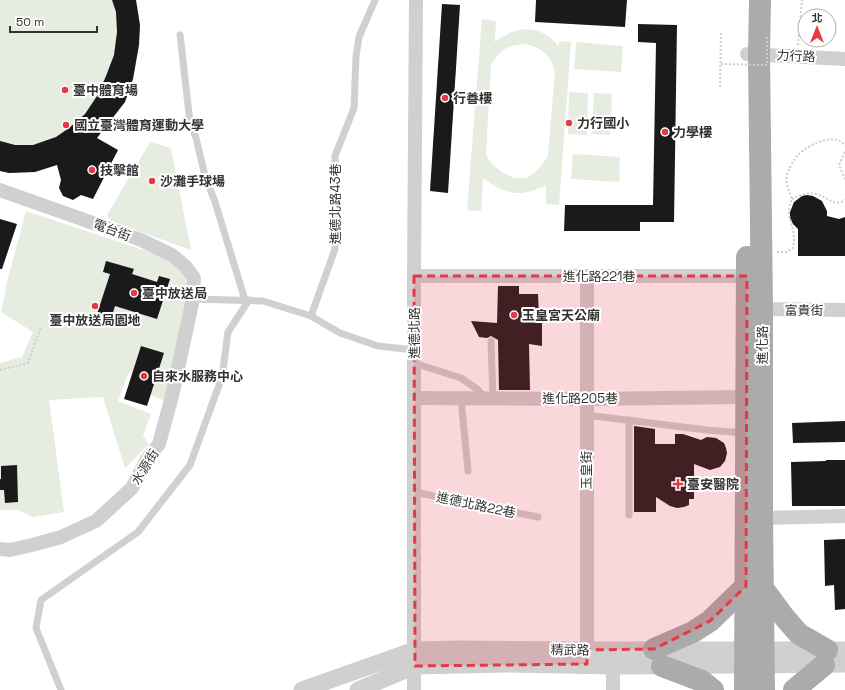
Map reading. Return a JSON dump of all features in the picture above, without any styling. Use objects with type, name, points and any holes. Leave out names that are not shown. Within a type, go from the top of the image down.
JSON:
[{"type":"main road","name":"進化路","points":[[748,0],[758,48],[762,254],[762,518],[754,587]]},
{"type":"main road","name":"進化路","points":[[760,0],[747,276],[746,433],[754,587],[755,657],[764,690]]},
{"type":"main road","points":[[713,690],[702,681],[658,658],[754,587],[799,634],[835,657],[794,690]]},
{"type":"main road","name":"進化路","points":[[745,690],[755,657]]},
{"type":"street","name":"進德北路","points":[[414,690],[416,0]]},
{"type":"street","name":"力行路","points":[[758,48],[797,56],[845,59]]},
{"type":"street","name":"電台街","points":[[0,190],[141,240],[172,255],[185,266],[194,278],[193,299]]},
{"type":"street","name":"進化路221巷","points":[[414,276],[747,276]]},
{"type":"street","name":"玉皇街","points":[[586,276],[586,657]]},
{"type":"street","points":[[747,276],[762,309]]},
{"type":"street","name":"水源街","points":[[0,549],[10,550],[32,546],[61,537],[96,520],[132,488],[147,459],[159,444],[172,396],[193,299]]},
{"type":"street","name":"富貴街","points":[[762,309],[845,310]]},
{"type":"street","name":"進化路205巷","points":[[414,398],[586,399],[746,397]]},
{"type":"street","points":[[762,518],[845,516]]},
{"type":"street","name":"精武路","points":[[302,690],[415,658],[460,648],[613,658],[835,657]]},
{"type":"street","name":"精武路","points":[[358,690],[415,658]]},
{"type":"street","points":[[613,658],[613,690]]},
{"type":"lane","name":"進德北路43巷","points":[[311,316],[335,249],[335,156],[354,108],[356,56],[359,37],[375,0]]},
{"type":"lane","points":[[61,690],[36,628],[41,600],[138,532],[190,466],[222,377],[228,332],[247,300],[205,176],[196,138],[190,122],[180,35]]},
{"type":"lane","points":[[193,299],[263,301],[311,316],[340,333],[414,357],[461,378],[489,398]]},
{"type":"lane","points":[[489,398],[492,341]]},
{"type":"lane","points":[[461,398],[468,471]]},
{"type":"lane","name":"進化路205巷","points":[[586,415],[746,433]]},
{"type":"lane","name":"進化路205巷","points":[[629,420],[629,515]]},
{"type":"lane","name":"進德北路22巷","points":[[414,492],[538,518]]},
{"type":"path","points":[[797,56],[802,0]]},
{"type":"path","points":[[720,87],[721,32]]},
{"type":"path","points":[[721,64],[767,65],[758,48]]},
{"type":"path","points":[[792,199],[787,186],[787,175],[798,155],[819,141],[838,141],[845,146]]},
{"type":"path","points":[[845,152],[839,165],[845,179]]},
{"type":"path","points":[[762,254],[786,252],[792,248],[794,237],[788,215],[788,207],[792,199],[802,194],[811,193],[819,194],[835,203],[843,202],[845,200]]},
{"type":"path","points":[[0,370],[28,363],[41,326]]},
{"type":"highlighted area","points":[[414,276],[747,276],[746,586],[710,621],[654,649],[587,650],[587,664],[415,666]]},
{"type":"shaded area","name":"臺中體育場","points":[[0,0],[136,0],[140,25],[139,45],[133,79],[125,102],[103,130],[81,153],[56,165],[35,172],[9,173],[0,171]]},
{"type":"shaded area","points":[[482,19],[496,21],[495,42],[511,32],[528,29],[544,34],[559,46],[559,41],[571,42],[559,205],[546,204],[546,185],[528,192],[513,193],[491,184],[483,178],[481,211],[467,210]],"holes":[[[525,44],[541,50],[548,56],[555,72],[548,156],[534,173],[526,178],[514,178],[502,172],[492,164],[486,155],[491,66],[505,49],[513,45]]]},
{"type":"shaded area","points":[[576,42],[623,46],[621,72],[574,69]]},
{"type":"shaded area","points":[[569,92],[588,93],[587,135],[568,134]]},
{"type":"shaded area","points":[[594,93],[612,94],[610,135],[592,134]]},
{"type":"shaded area","name":"沙灘手球場","points":[[150,142],[171,148],[191,250],[111,221],[107,215]]},
{"type":"shaded area","points":[[573,154],[620,157],[619,182],[571,179]]},
{"type":"shaded area","name":"臺中放送局園地","points":[[26,211],[170,259],[186,279],[189,299],[166,401],[143,392],[134,373],[129,372],[118,401],[151,414],[143,436],[149,444],[125,468],[103,397],[49,400],[64,512],[32,517],[18,510],[0,510],[0,363],[22,357],[33,332],[1,312],[8,278]]},
{"type":"building","name":"臺中體育場","points":[[112,0],[136,0],[140,25],[139,45],[133,79],[125,102],[97,138],[118,150],[93,199],[81,195],[73,200],[63,196],[59,188],[61,180],[57,165],[35,172],[9,173],[0,171],[0,141],[15,145],[33,145],[56,137],[85,114],[97,96],[114,55],[117,32],[116,12]]},
{"type":"building","points":[[536,0],[627,0],[625,27],[535,22]]},
{"type":"building","name":"行善樓","points":[[442,4],[460,5],[448,193],[430,191]]},
{"type":"building","name":"力學樓","points":[[638,24],[677,25],[674,222],[640,222],[640,231],[564,231],[565,205],[653,205],[656,43],[638,42]]},
{"type":"building","points":[[802,196],[813,196],[822,201],[827,211],[827,216],[839,219],[845,217],[845,256],[798,256],[798,229],[790,218],[790,212],[794,202]]},
{"type":"building","points":[[0,219],[17,224],[2,269],[0,269]]},
{"type":"building","name":"臺中放送局","points":[[106,261],[134,269],[132,274],[157,282],[159,276],[170,279],[157,319],[115,306],[111,319],[97,314],[110,274],[103,272]]},
{"type":"building","points":[[498,286],[519,286],[519,294],[538,294],[539,317],[542,318],[542,346],[529,344],[530,390],[499,390],[498,340],[491,336],[487,338],[479,337],[471,321],[497,323]]},
{"type":"building","name":"自來水服務中心","points":[[141,346],[164,353],[147,406],[124,399]]},
{"type":"building","points":[[845,421],[845,442],[793,443],[792,423]]},
{"type":"building","points":[[634,426],[655,429],[655,444],[675,444],[675,434],[683,434],[701,440],[707,437],[716,438],[724,443],[726,448],[727,453],[725,461],[720,467],[710,470],[694,464],[694,499],[689,499],[689,505],[677,508],[670,506],[656,497],[656,512],[634,512]]},
{"type":"building","points":[[845,460],[845,506],[792,506],[791,462]]},
{"type":"building","points":[[17,465],[18,502],[5,503],[4,490],[0,490],[1,466]]},
{"type":"building","points":[[845,539],[845,609],[835,610],[834,585],[825,586],[824,540]]},
{"type":"place","name":"臺中體育場","points":[[65,90]]},
{"type":"place","name":"行善樓","points":[[445,98]]},
{"type":"place","name":"力行國小","points":[[569,123]]},
{"type":"place","name":"國立臺灣體育運動大學","points":[[66,125]]},
{"type":"place","name":"力學樓","points":[[665,132]]},
{"type":"place","name":"技擊館","points":[[92,170]]},
{"type":"place","name":"沙灘手球場","points":[[152,181]]},
{"type":"place","name":"臺中放送局","points":[[134,293]]},
{"type":"place","name":"臺中放送局園地","points":[[95,306]]},
{"type":"place","name":"玉皇宮天公廟","points":[[514,315]]},
{"type":"place","name":"自來水服務中心","points":[[144,376]]},
{"type":"place","name":"臺安醫院","points":[[678,484]]}]
